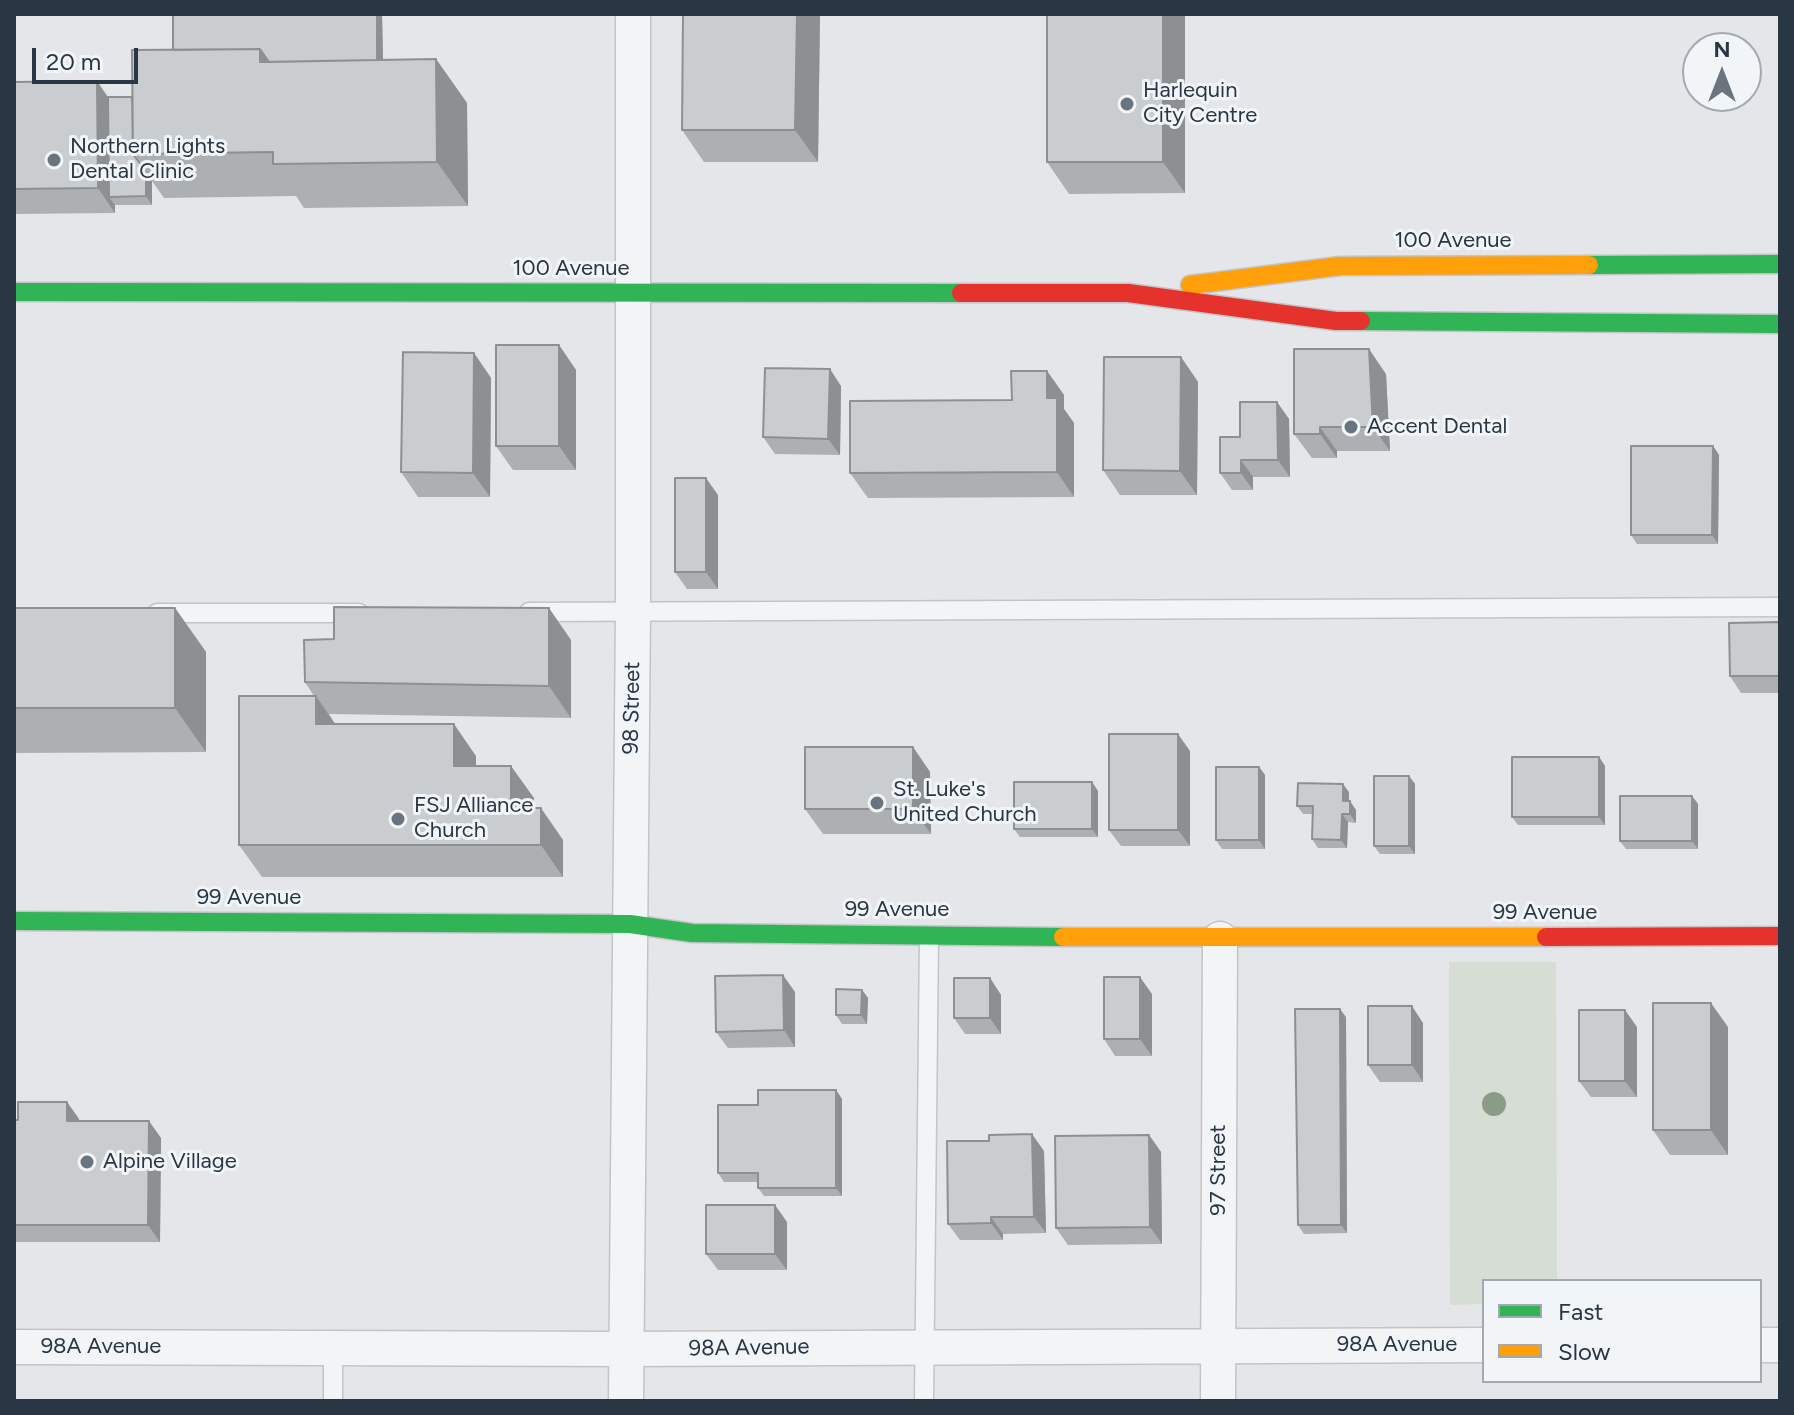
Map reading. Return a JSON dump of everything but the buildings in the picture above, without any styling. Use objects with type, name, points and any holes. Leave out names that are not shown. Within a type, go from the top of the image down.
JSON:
[{"type":"main road","name":"100 Avenue","points":[[14,292],[1128,293],[1340,266],[1780,264]]},
{"type":"main road","name":"100 Avenue","points":[[1128,293],[1336,321],[1780,324]]},
{"type":"main road","name":"99 Avenue","points":[[14,921],[630,924],[692,933],[1220,939],[1780,936]]},
{"type":"street","name":"98 Street","points":[[626,1401],[633,611],[633,14]]},
{"type":"street","name":"97 Street","points":[[1218,1401],[1220,939]]},
{"type":"street","name":"98A Avenue","points":[[14,1347],[625,1349],[1482,1345]]},
{"type":"lane","points":[[506,612],[1780,607]]},
{"type":"lane","points":[[141,614],[379,613]]},
{"type":"lane","points":[[924,1401],[929,934]]},
{"type":"lane","points":[[333,1348],[333,1401]]},
{"type":"shaded area","points":[[1449,962],[1556,962],[1557,1279],[1482,1279],[1482,1304],[1450,1305]]},
{"type":"traffic: fast","points":[[1589,265],[1780,264]]},
{"type":"traffic: fast","points":[[14,292],[961,293]]},
{"type":"traffic: fast","points":[[1361,321],[1780,324]]},
{"type":"traffic: fast","points":[[14,921],[630,924],[692,933],[1063,937]]},
{"type":"traffic: slow","points":[[1190,285],[1340,266],[1589,265]]},
{"type":"traffic: slow","points":[[1063,937],[1546,937]]},
{"type":"traffic: jam","points":[[961,293],[1128,293],[1336,321],[1361,321]]},
{"type":"traffic: jam","points":[[1546,937],[1780,936]]},
{"type":"place","name":"Harlequin City Centre","points":[[1127,104]]},
{"type":"place","name":"Northern Lights Dental Clinic","points":[[54,160]]},
{"type":"place","name":"Accent Dental","points":[[1351,427]]},
{"type":"place","name":"St. Luke's United Church","points":[[877,803]]},
{"type":"place","name":"FSJ Alliance Church","points":[[398,819]]},
{"type":"place","name":"Alpine Village","points":[[87,1162]]}]
